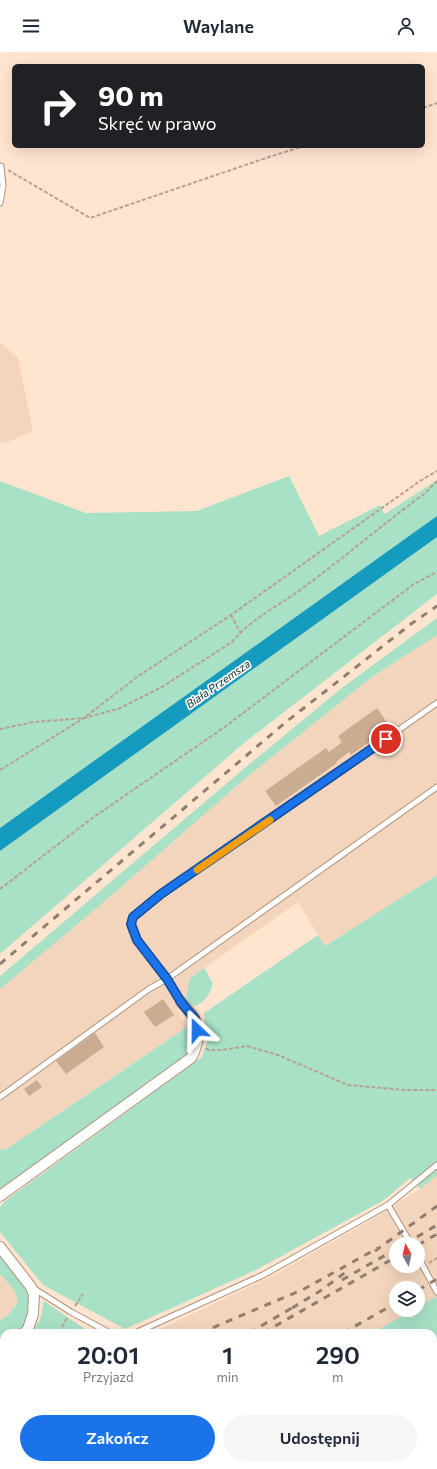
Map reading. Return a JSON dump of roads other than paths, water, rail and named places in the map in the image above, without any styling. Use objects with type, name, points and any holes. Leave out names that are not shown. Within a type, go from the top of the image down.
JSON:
[{"type":"street","points":[[0,1196],[191,1058],[197,1047],[198,1040],[195,1019],[181,1002]]},
{"type":"street","points":[[0,1247],[31,1286],[34,1295],[33,1314],[28,1329]]},
{"type":"lane","points":[[0,203],[3,186],[1,166]]},
{"type":"lane","points":[[181,1002],[167,979],[137,940],[131,924],[133,917],[161,894],[437,703]]},
{"type":"lane","points":[[0,1097],[149,989],[167,979],[437,787]]},
{"type":"lane","points":[[144,1329],[264,1275],[388,1205],[437,1165]]},
{"type":"lane","points":[[388,1205],[407,1237]]},
{"type":"lane","points":[[425,1270],[437,1292]]},
{"type":"lane","points":[[31,1286],[71,1312],[103,1329]]},
{"type":"water","name":"Biała Przemsza","points":[[437,516],[437,537],[0,851],[0,828]]},
{"type":"railway","points":[[0,964],[286,722],[411,624],[437,606]]},
{"type":"railway","points":[[375,1251],[437,1206]]},
{"type":"railway","points":[[417,1237],[437,1225]]},
{"type":"railway","points":[[425,1241],[437,1234]]},
{"type":"railway","points":[[209,1329],[304,1289],[378,1248]]},
{"type":"railway","points":[[342,1280],[389,1253]]},
{"type":"railway","points":[[270,1329],[389,1261]]},
{"type":"railway","points":[[292,1308],[320,1291],[346,1272]]},
{"type":"railway","points":[[425,1286],[437,1279]]},
{"type":"railway","points":[[256,1329],[297,1305]]},
{"type":"railway","points":[[350,1329],[389,1307]]}]
